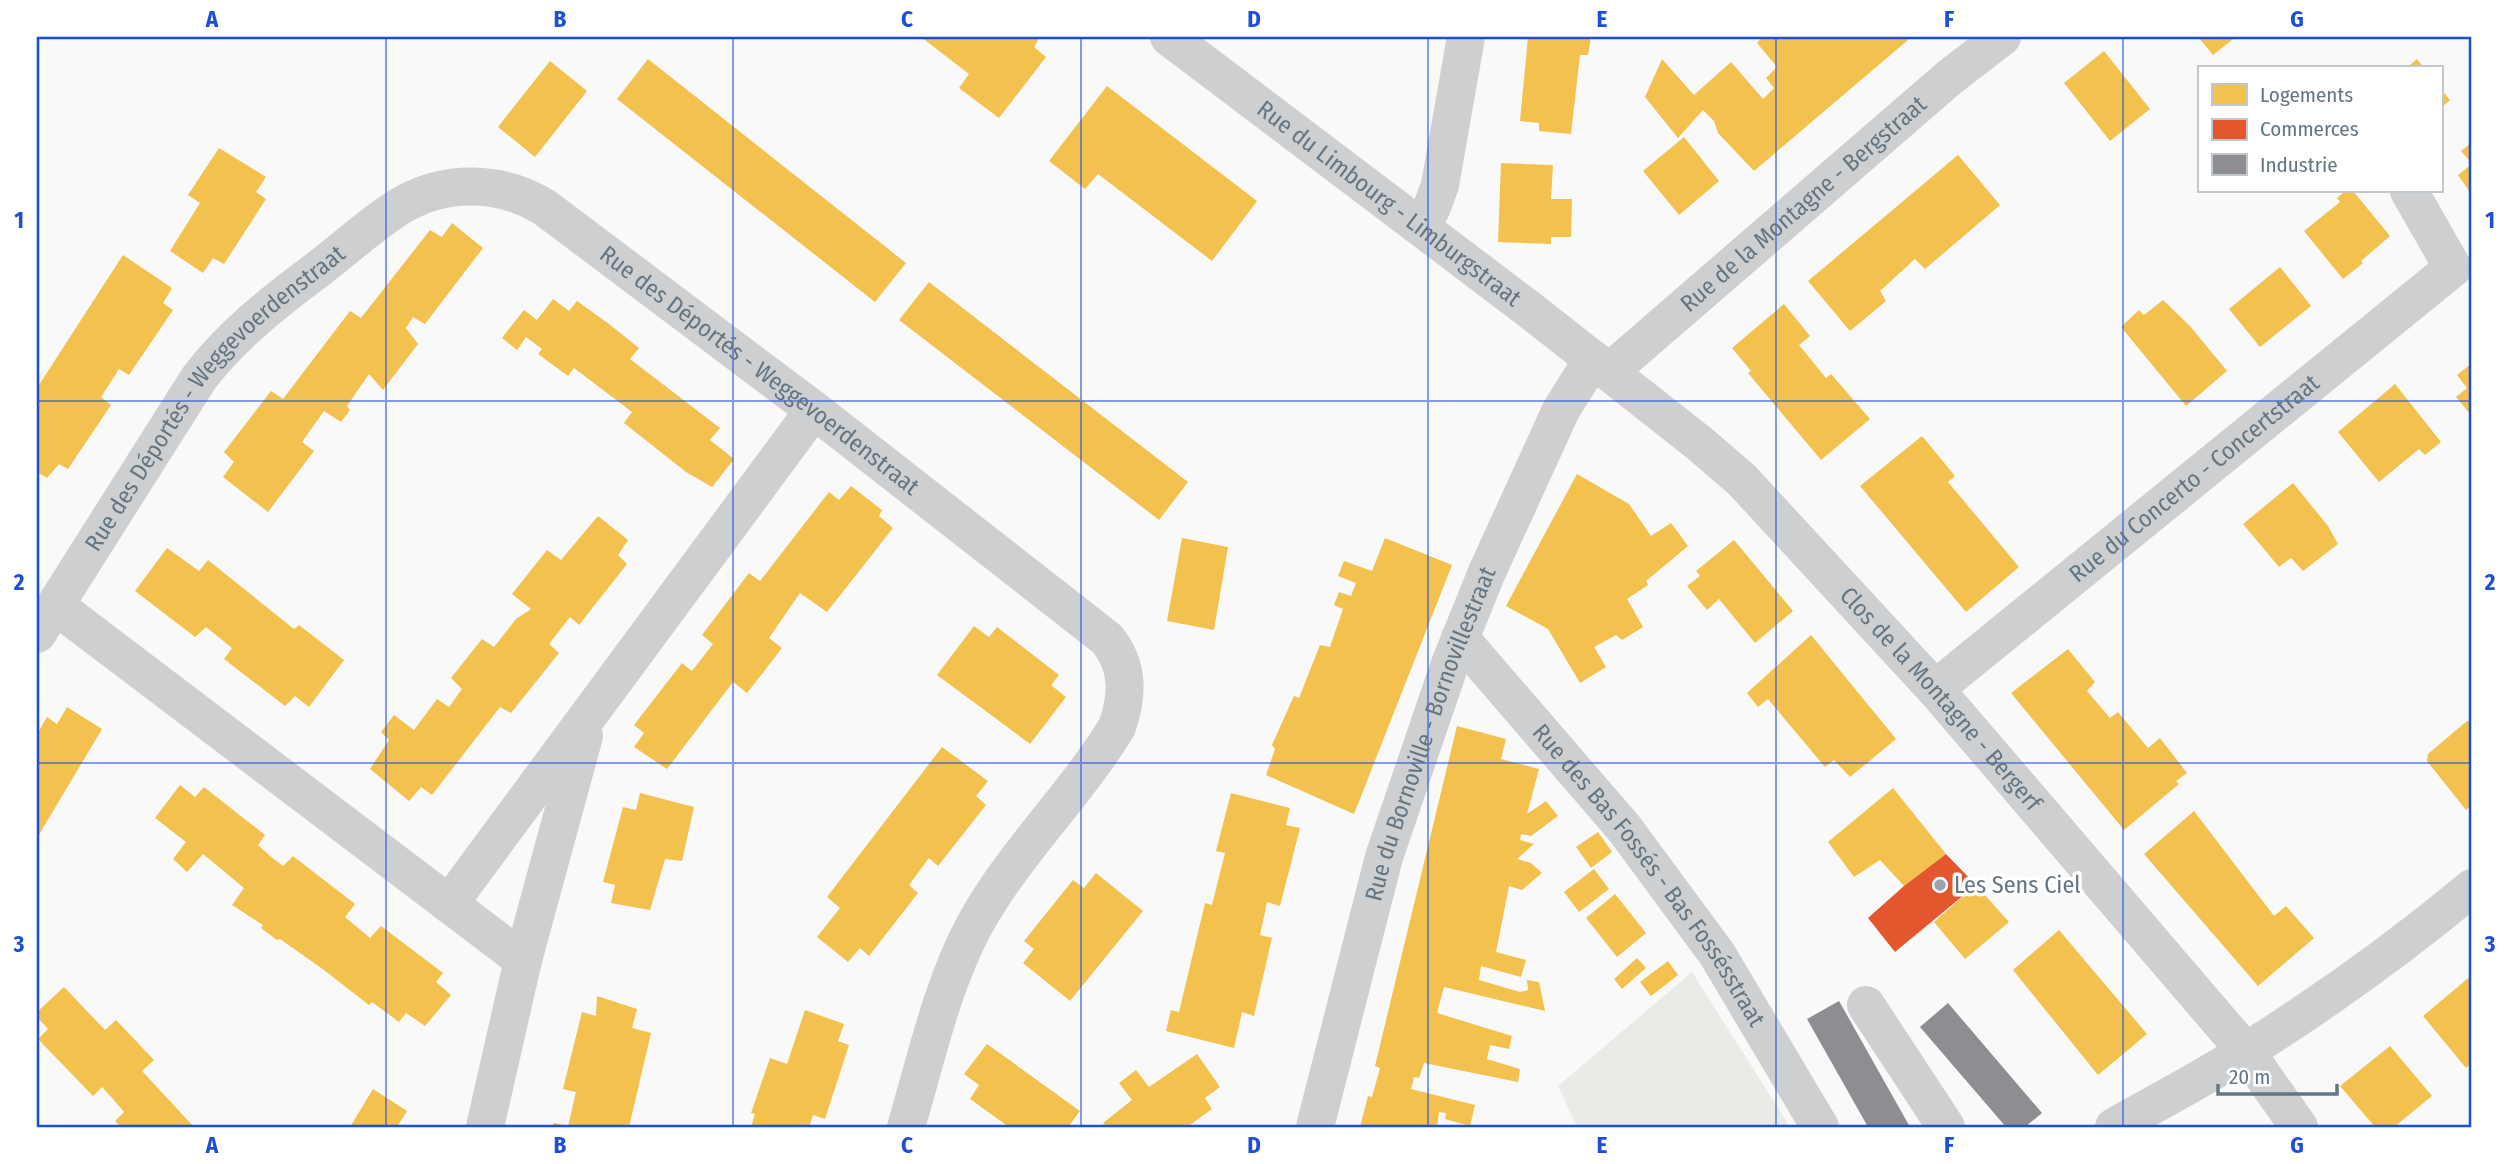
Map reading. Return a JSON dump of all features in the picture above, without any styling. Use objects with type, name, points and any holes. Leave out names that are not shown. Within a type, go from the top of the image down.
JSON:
[{"type":"street","name":"Rue du Limbourg - Limburgstraat","points":[[1169,37],[1601,366]]},
{"type":"street","points":[[1421,227],[1432,207],[1444,165],[1465,37]]},
{"type":"street","name":"Rue de la Montagne - Bergstraat","points":[[1601,366],[2001,37]]},
{"type":"street","name":"Rue des Déportés - Weggevoerdenstraat","points":[[46,620],[199,378],[224,348],[272,304],[403,205],[443,191],[481,186],[514,191],[544,207],[814,410],[1107,639],[1121,659],[1125,699],[1116,727],[1002,883],[967,941],[934,1032],[906,1127]]},
{"type":"street","name":"Rue du Concerto - Concertstraat","points":[[1935,689],[2463,275],[2410,192]]},
{"type":"street","name":"Rue du Bornoville - Bornovillestraat","points":[[1315,1127],[1384,857],[1460,638],[1561,410],[1601,366]]},
{"type":"street","name":"Clos de la Montagne - Bergerf","points":[[1601,366],[1742,480],[1935,689],[2246,1052],[2299,1127]]},
{"type":"street","points":[[449,904],[814,410]]},
{"type":"street","points":[[46,620],[449,904],[523,960]]},
{"type":"street","name":"Rue des Bas Fossés - Bas Fossésstraat","points":[[1460,638],[1648,859],[1730,974],[1820,1127]]},
{"type":"street","points":[[485,1127],[523,960],[590,714]]},
{"type":"street","points":[[2114,1127],[2246,1052],[2369,970],[2464,895]]},
{"type":"street","points":[[1866,1005],[1946,1127]]},
{"type":"shaded area","points":[[1692,972],[1790,1127],[1577,1127],[1558,1086]]},
{"type":"building: Logements","points":[[921,37],[1040,37],[1034,47],[1046,57],[999,118],[959,88],[969,74]]},
{"type":"building: Logements","points":[[1528,37],[1591,37],[1588,55],[1580,55],[1571,134],[1539,131],[1539,123],[1520,121]]},
{"type":"building: Logements","points":[[1762,37],[1905,37],[1908,40],[1754,171],[1718,133],[1714,121],[1703,110],[1678,138],[1645,97],[1662,59],[1694,95],[1731,62],[1763,99],[1774,88],[1766,78],[1777,67],[1757,43]]},
{"type":"building: Logements","points":[[2198,37],[2236,37],[2213,55]]},
{"type":"building: Logements","points":[[2104,51],[2150,109],[2110,141],[2064,83]]},
{"type":"building: Logements","points":[[648,59],[906,263],[875,302],[617,99]]},
{"type":"building: Logements","points":[[2417,59],[2422,66],[2408,66]]},
{"type":"building: Logements","points":[[550,61],[587,91],[535,157],[498,127]]},
{"type":"building: Logements","points":[[1107,86],[1257,201],[1212,261],[1098,174],[1085,189],[1049,161]]},
{"type":"building: Logements","points":[[2442,90],[2450,100],[2442,107]]},
{"type":"building: Logements","points":[[1684,137],[1719,181],[1679,215],[1643,171]]},
{"type":"building: Logements","points":[[2472,142],[2472,164],[2461,151]]},
{"type":"building: Logements","points":[[219,148],[266,177],[256,192],[266,199],[224,264],[213,258],[203,273],[170,251],[200,203],[188,195]]},
{"type":"building: Logements","points":[[1958,155],[2000,205],[1925,269],[1915,259],[1880,291],[1886,301],[1850,331],[1808,281]]},
{"type":"building: Logements","points":[[1501,163],[1553,165],[1551,199],[1572,199],[1571,237],[1551,237],[1551,244],[1498,242]]},
{"type":"building: Logements","points":[[2472,164],[2472,195],[2458,175]]},
{"type":"building: Logements","points":[[2344,192],[2354,192],[2390,236],[2343,279],[2304,231],[2340,202],[2337,198]]},
{"type":"building: Logements","points":[[452,223],[483,248],[425,324],[413,317],[406,328],[418,344],[383,390],[369,374],[347,406],[350,410],[341,422],[324,411],[302,442],[314,451],[268,512],[223,477],[234,462],[224,452],[271,391],[283,399],[350,311],[361,318],[430,230],[442,237]]},
{"type":"building: Logements","points":[[123,255],[172,288],[163,303],[173,310],[129,375],[119,369],[101,397],[111,405],[68,469],[59,464],[47,478],[37,472],[37,388]]},
{"type":"building: Logements","points":[[2280,267],[2311,306],[2260,347],[2229,309]]},
{"type":"building: Logements","points":[[929,282],[1188,482],[1159,520],[899,320]]},
{"type":"building: Logements","points":[[553,299],[569,311],[577,301],[609,324],[639,348],[630,359],[720,428],[710,440],[734,459],[712,487],[686,472],[624,423],[632,412],[574,368],[568,376],[538,354],[542,349],[526,337],[517,350],[502,338],[524,310],[537,320]]},
{"type":"building: Logements","points":[[2163,300],[2190,326],[2227,371],[2186,406],[2121,327],[2139,310],[2144,315]]},
{"type":"building: Logements","points":[[1784,304],[1810,336],[1799,345],[1826,378],[1831,374],[1870,419],[1821,460],[1748,373],[1751,371],[1732,348]]},
{"type":"building: Logements","points":[[2472,363],[2472,416],[2456,397],[2467,388],[2457,375]]},
{"type":"building: Logements","points":[[2395,384],[2441,442],[2425,455],[2419,449],[2379,482],[2338,432]]},
{"type":"building: Logements","points":[[1922,436],[1955,476],[1948,482],[2019,567],[1966,612],[1860,486]]},
{"type":"building: Logements","points":[[1577,474],[1629,504],[1651,536],[1671,523],[1688,546],[1646,581],[1648,585],[1627,599],[1643,627],[1622,640],[1616,635],[1594,647],[1606,667],[1580,683],[1548,629],[1506,606]]},
{"type":"building: Logements","points":[[2293,483],[2328,526],[2338,544],[2303,571],[2291,558],[2279,567],[2243,524]]},
{"type":"building: Logements","points":[[851,486],[882,510],[879,516],[893,528],[827,612],[800,593],[769,638],[782,648],[747,693],[733,682],[667,769],[634,747],[644,733],[634,725],[682,663],[692,671],[713,644],[702,635],[749,573],[760,581],[829,492],[839,500]]},
{"type":"building: Logements","points":[[598,516],[628,540],[618,555],[627,564],[579,625],[570,617],[549,644],[559,653],[511,713],[500,707],[432,795],[421,787],[409,801],[370,769],[389,740],[381,732],[394,715],[414,730],[437,699],[449,707],[462,689],[451,678],[482,639],[494,647],[516,619],[531,609],[512,594],[547,550],[561,560]]},
{"type":"building: Logements","points":[[1182,538],[1228,547],[1214,630],[1167,621]]},
{"type":"building: Logements","points":[[1385,538],[1452,565],[1354,814],[1266,775],[1275,749],[1272,745],[1294,696],[1299,698],[1320,645],[1330,647],[1343,609],[1334,605],[1339,592],[1351,596],[1356,583],[1338,576],[1344,561],[1372,571]]},
{"type":"building: Logements","points":[[1734,540],[1793,611],[1755,643],[1719,599],[1707,610],[1687,586],[1700,576],[1696,571]]},
{"type":"building: Logements","points":[[167,548],[199,571],[208,560],[294,629],[299,625],[344,660],[309,707],[295,696],[285,706],[224,659],[232,648],[206,627],[195,637],[135,591]]},
{"type":"building: Logements","points":[[974,626],[989,637],[997,627],[1059,675],[1051,685],[1066,697],[1030,744],[937,675]]},
{"type":"building: Logements","points":[[1811,635],[1896,739],[1850,777],[1834,760],[1825,767],[1768,699],[1758,707],[1747,693]]},
{"type":"building: Logements","points":[[2068,649],[2095,682],[2087,691],[2110,718],[2118,712],[2148,748],[2160,738],[2187,773],[2176,781],[2179,784],[2124,830],[2011,693]]},
{"type":"building: Logements","points":[[67,707],[102,729],[37,838],[37,734],[47,717],[57,724]]},
{"type":"building: Logements","points":[[2467,721],[2472,721],[2472,805],[2466,810],[2427,761],[2428,754]]},
{"type":"building: Logements","points":[[1457,726],[1506,739],[1501,759],[1539,769],[1527,814],[1546,801],[1558,816],[1531,836],[1521,834],[1520,840],[1534,844],[1517,859],[1531,863],[1542,873],[1522,890],[1509,886],[1496,952],[1526,960],[1521,977],[1481,966],[1479,980],[1520,992],[1528,990],[1527,980],[1539,982],[1545,1011],[1444,987],[1437,1013],[1512,1036],[1509,1049],[1490,1045],[1487,1059],[1520,1069],[1518,1082],[1424,1063],[1419,1078],[1414,1077],[1411,1089],[1475,1105],[1470,1126],[1445,1119],[1446,1113],[1439,1112],[1437,1127],[1360,1127],[1368,1096],[1372,1097],[1380,1068],[1375,1066]]},
{"type":"building: Logements","points":[[942,747],[988,781],[976,796],[986,805],[938,866],[929,858],[909,885],[918,893],[869,956],[860,948],[848,962],[817,937],[840,908],[827,897]]},
{"type":"building: Logements","points":[[180,785],[195,797],[204,787],[265,835],[258,845],[270,856],[283,866],[293,856],[355,904],[345,917],[370,938],[381,926],[443,973],[436,982],[451,995],[425,1026],[406,1013],[399,1022],[372,1002],[369,1005],[324,970],[261,928],[263,925],[232,905],[244,888],[203,854],[187,872],[173,859],[186,842],[155,818]]},
{"type":"building: Logements","points":[[1893,788],[1946,854],[1904,886],[1880,860],[1854,877],[1828,842]]},
{"type":"building: Logements","points":[[640,793],[694,807],[682,861],[665,859],[650,910],[611,903],[615,885],[603,882],[623,807],[636,810]]},
{"type":"building: Logements","points":[[1231,793],[1290,808],[1286,825],[1300,828],[1280,906],[1267,902],[1260,935],[1272,938],[1254,1016],[1242,1012],[1234,1048],[1166,1031],[1171,1010],[1179,1012],[1205,903],[1212,905],[1225,853],[1216,851]]},
{"type":"building: Logements","points":[[2194,811],[2274,916],[2286,906],[2314,938],[2258,986],[2144,854]]},
{"type":"building: Logements","points":[[1598,832],[1612,852],[1591,868],[1576,847]]},
{"type":"building: Logements","points":[[1594,869],[1609,889],[1579,912],[1564,892]]},
{"type":"building: Logements","points":[[1096,873],[1143,911],[1070,1001],[1023,963],[1034,949],[1024,941],[1073,880],[1084,888]]},
{"type":"building: Logements","points":[[1976,885],[2009,922],[1965,959],[1934,922]]},
{"type":"building: Logements","points":[[1615,894],[1646,933],[1617,957],[1586,918]]},
{"type":"building: Logements","points":[[2059,930],[2147,1034],[2098,1075],[2013,970]]},
{"type":"building: Logements","points":[[1637,958],[1646,968],[1622,989],[1614,979]]},
{"type":"building: Logements","points":[[1668,961],[1678,975],[1651,996],[1640,982]]},
{"type":"building: Logements","points":[[2472,975],[2472,1063],[2466,1068],[2423,1016]]},
{"type":"building: Logements","points":[[64,987],[105,1030],[116,1020],[154,1060],[142,1071],[194,1127],[121,1127],[115,1121],[124,1112],[102,1087],[93,1096],[38,1039],[48,1029],[37,1017],[37,1012]]},
{"type":"building: Logements","points":[[597,996],[637,1009],[632,1028],[651,1033],[629,1127],[553,1127],[554,1123],[568,1126],[576,1092],[563,1089],[582,1012],[596,1016]]},
{"type":"building: Logements","points":[[805,1010],[844,1024],[838,1041],[849,1045],[825,1119],[813,1115],[809,1127],[751,1127],[755,1114],[751,1113],[770,1058],[787,1064]]},
{"type":"building: Logements","points":[[987,1044],[1080,1111],[1068,1127],[1009,1127],[970,1099],[979,1085],[964,1074]]},
{"type":"building: Logements","points":[[2390,1046],[2432,1096],[2394,1127],[2375,1127],[2340,1086]]},
{"type":"building: Logements","points":[[1197,1054],[1220,1087],[1205,1098],[1212,1109],[1187,1127],[1107,1127],[1103,1123],[1132,1100],[1119,1083],[1136,1070],[1149,1087]]},
{"type":"building: Logements","points":[[373,1089],[407,1111],[397,1127],[350,1127]]},
{"type":"building: Commerces","points":[[1946,854],[1976,885],[1895,952],[1868,918]]},
{"type":"building: Industrie","points":[[1839,1001],[1910,1127],[1868,1127],[1807,1019]]},
{"type":"building: Industrie","points":[[1948,1003],[2042,1113],[2025,1127],[2006,1127],[1920,1027]]},
{"type":"place","name":"Les Sens Ciel","points":[[1940,885]]}]
